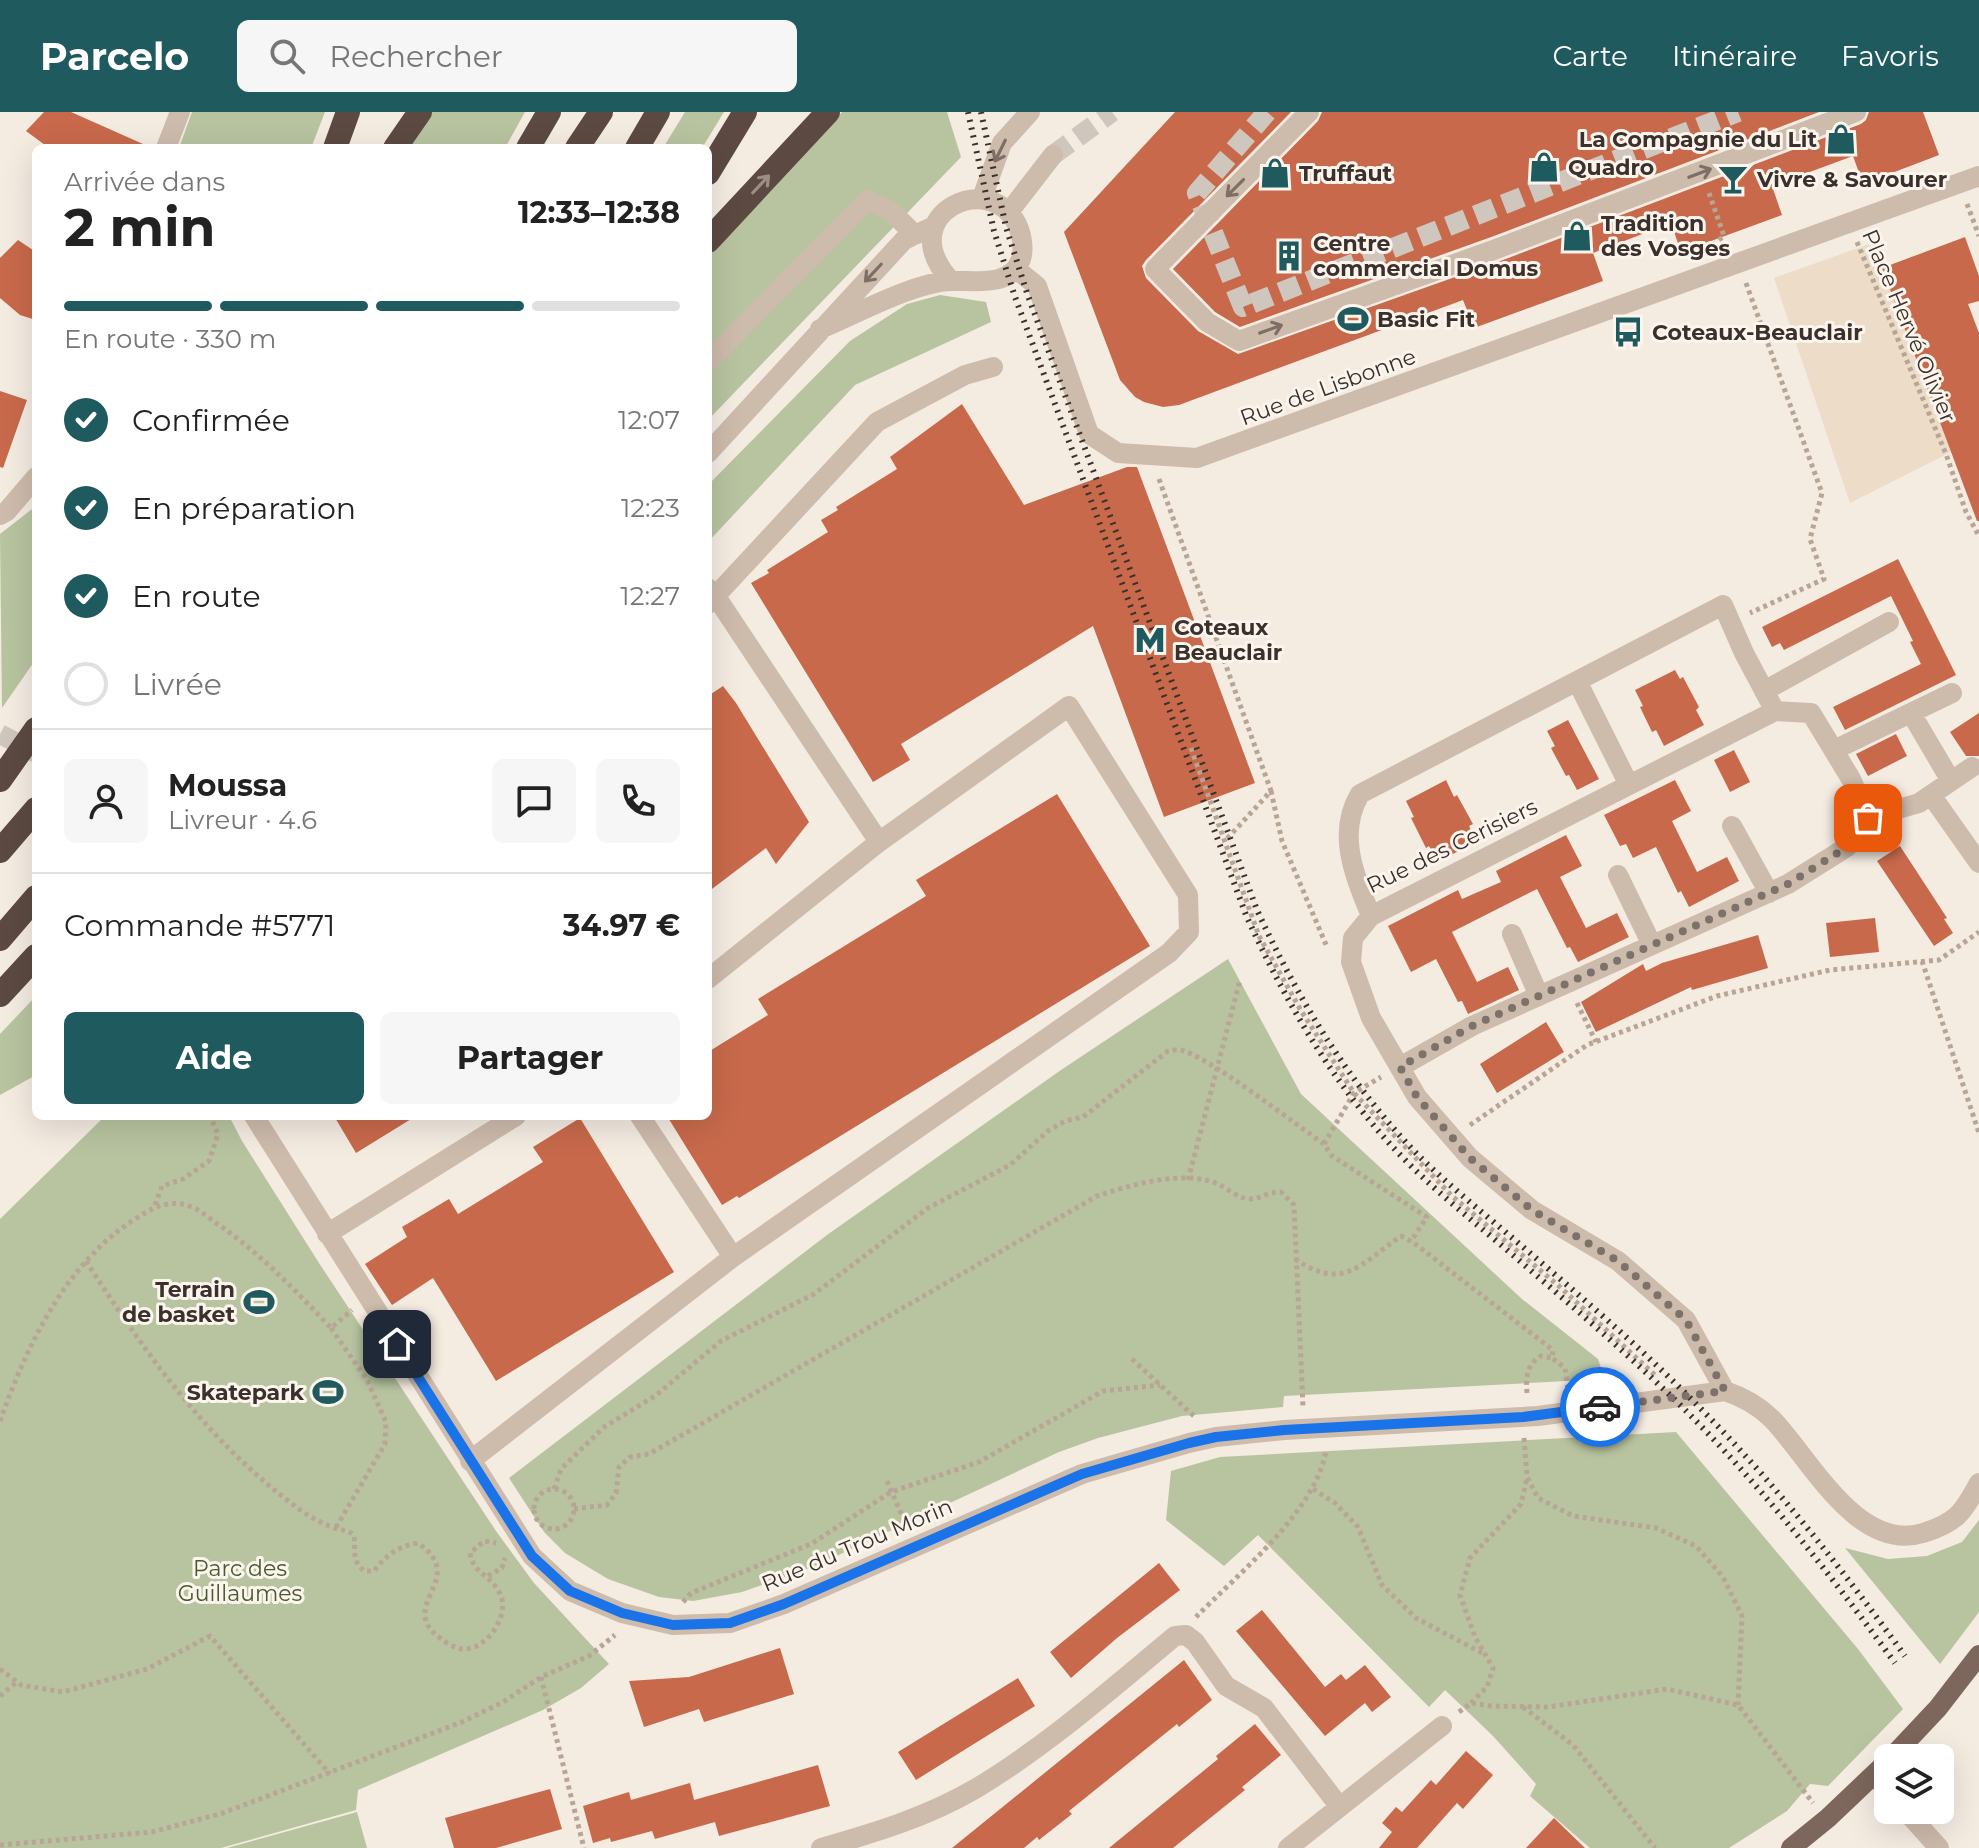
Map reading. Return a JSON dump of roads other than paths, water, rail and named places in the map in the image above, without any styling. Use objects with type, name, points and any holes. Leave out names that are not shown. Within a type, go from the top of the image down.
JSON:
[{"type":"highway","points":[[336,144],[348,112]]},
{"type":"highway","points":[[398,144],[420,112]]},
{"type":"highway","points":[[530,144],[549,112]]},
{"type":"highway","points":[[580,144],[601,112]]},
{"type":"highway","points":[[639,144],[658,112]]},
{"type":"highway","points":[[712,166],[745,112]]},
{"type":"highway","points":[[712,237],[828,112]]},
{"type":"highway","points":[[0,780],[32,735]]},
{"type":"highway","points":[[0,851],[32,814]]},
{"type":"highway","points":[[0,939],[32,902]]},
{"type":"highway","points":[[0,995],[32,960]]},
{"type":"main road","points":[[1904,1744],[1938,1708],[1979,1655]]},
{"type":"main road","points":[[1791,1848],[1874,1774]]},
{"type":"street","points":[[168,144],[180,112]]},
{"type":"street","points":[[982,198],[1002,143],[1030,112]]},
{"type":"street","points":[[1309,112],[1155,269],[1207,322],[1239,341],[1527,237],[1856,112]]},
{"type":"street","points":[[1009,212],[1053,155]]},
{"type":"street","name":"Rue de Lisbonne","points":[[1016,269],[1037,286],[1089,434],[1118,453],[1197,458],[1979,176]]},
{"type":"street","points":[[712,449],[820,329],[904,240],[924,231],[945,211],[964,200],[982,198],[1009,212],[1021,235],[1022,256],[1016,269],[1004,277],[921,287],[820,329]]},
{"type":"street","points":[[712,358],[867,200],[924,231],[937,266],[951,281]]},
{"type":"street","points":[[712,594],[877,422],[965,375],[993,367]]},
{"type":"street","points":[[0,515],[32,482]]},
{"type":"street","points":[[712,599],[879,842]]},
{"type":"street","name":"Rue des Cerisiers","points":[[1764,691],[1723,605],[1360,794],[1354,803],[1348,830],[1351,867],[1371,916],[1775,711]]},
{"type":"street","points":[[1868,818],[1851,779],[1811,713],[1775,711],[1764,691],[1889,622]]},
{"type":"street","points":[[1578,683],[1629,785]]},
{"type":"street","points":[[1834,750],[1952,693]]},
{"type":"street","points":[[470,1461],[733,1257],[1169,953],[1189,932],[1188,895],[1069,706],[879,842],[712,976]]},
{"type":"street","points":[[1911,713],[1951,781]]},
{"type":"street","points":[[1400,1067],[1472,1026],[1788,884],[1847,847],[1868,818],[1919,803],[1972,767]]},
{"type":"street","points":[[1931,795],[1979,863]]},
{"type":"street","points":[[1732,826],[1769,893]]},
{"type":"street","points":[[1618,875],[1652,945]]},
{"type":"street","points":[[1371,916],[1353,938],[1351,962],[1371,1018],[1417,1097],[1470,1158],[1532,1210],[1618,1261],[1686,1320],[1725,1391],[1747,1399],[1771,1418],[1854,1515],[1872,1529],[1896,1536],[1915,1536],[1941,1528],[1960,1517],[1979,1483]]},
{"type":"street","points":[[1512,934],[1539,996]]},
{"type":"street","name":"Rue du Trou Morin","points":[[256,1120],[532,1556],[570,1591],[622,1613],[673,1625],[730,1623],[784,1604],[1082,1474],[1216,1437],[1523,1417],[1725,1391]]},
{"type":"street","points":[[327,1234],[510,1120]]},
{"type":"street","points":[[643,1120],[733,1257]]},
{"type":"street","points":[[821,1848],[895,1827],[973,1790],[1022,1758],[1175,1636],[1186,1635],[1195,1642],[1226,1686],[1264,1708],[1339,1806]]},
{"type":"street","points":[[1288,1848],[1442,1726]]},
{"type":"street","points":[[1918,1824],[1939,1848]]},
{"type":"tunnel","points":[[1053,155],[1112,112]]},
{"type":"tunnel","points":[[1267,112],[1197,193],[1243,307],[1738,112]]},
{"type":"tunnel","points":[[0,734],[32,751]]},
{"type":"railway","points":[[968,112],[994,231],[1015,297],[1246,915],[1279,982],[1316,1046],[1358,1106],[1407,1162],[1612,1342],[1705,1430],[1790,1526],[1895,1663]]},
{"type":"railway","points":[[981,112],[1006,227],[1027,293],[1257,910],[1307,1007],[1368,1098],[1391,1126],[1452,1187],[1622,1333],[1714,1422],[1800,1519],[1905,1656]]},
{"type":"place","name":"La Compagnie du Lit","points":[[1841,139]]},
{"type":"place","name":"Quadro","points":[[1544,167]]},
{"type":"place","name":"Truffaut","points":[[1275,173]]},
{"type":"place","name":"Vivre & Savourer","points":[[1733,179]]},
{"type":"place","name":"Tradition des Vosges","points":[[1577,236]]},
{"type":"place","name":"Centre commercial Domus","points":[[1289,256]]},
{"type":"place","name":"Basic Fit","points":[[1353,319]]},
{"type":"place","name":"Coteaux-Beauclair","points":[[1628,332]]},
{"type":"place","name":"Coteaux Beauclair","points":[[1150,640]]},
{"type":"place","name":"Terrain de basket","points":[[259,1302]]},
{"type":"place","name":"Skatepark","points":[[328,1392]]},
{"type":"park label","name":"Parc des Guillaumes","points":[[240,1580]]}]
